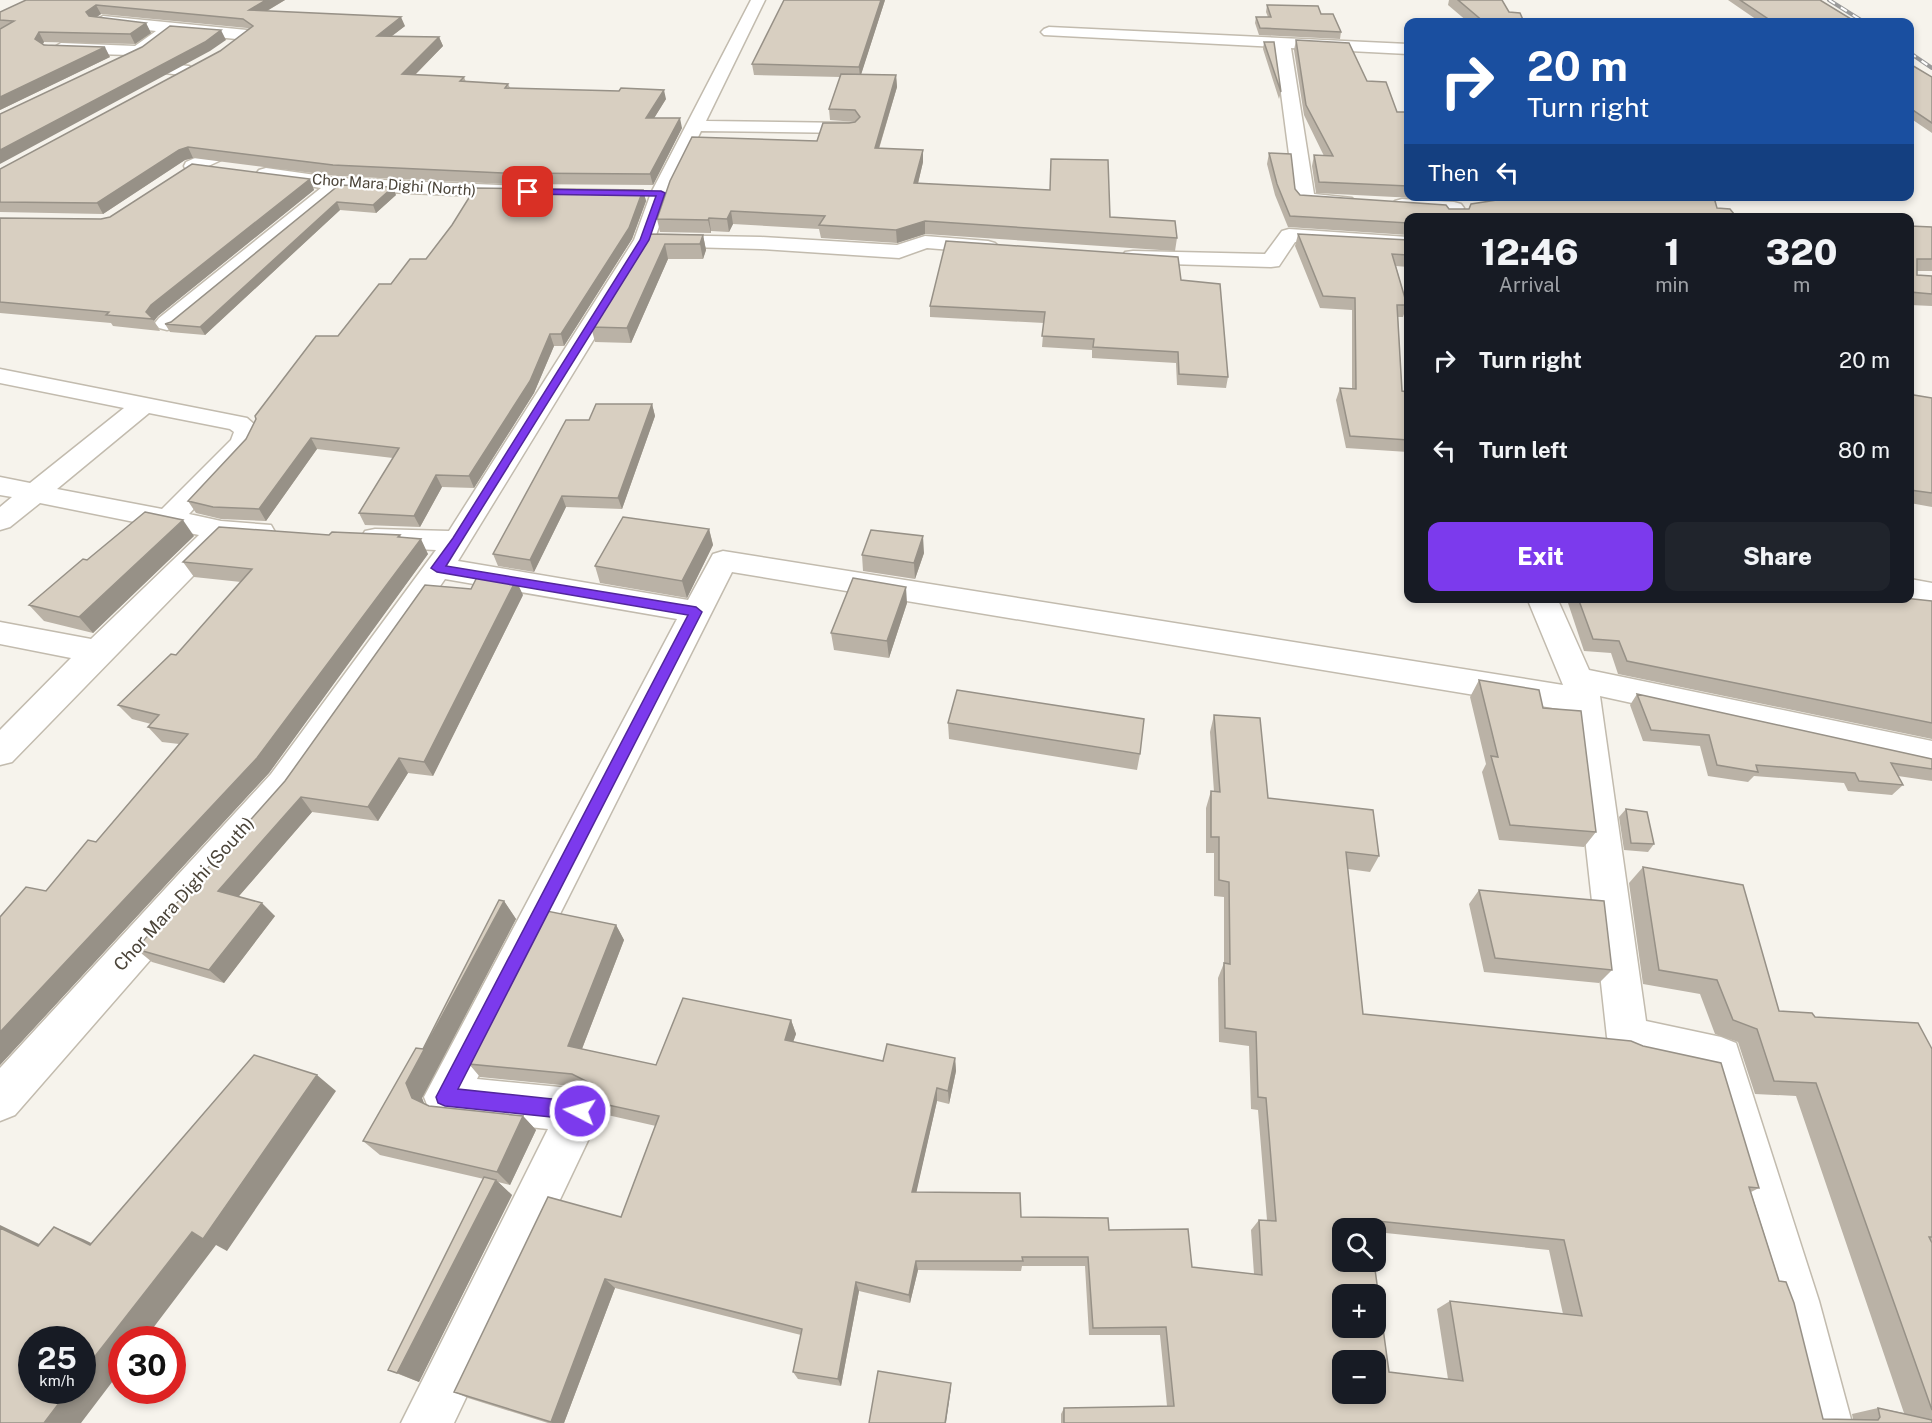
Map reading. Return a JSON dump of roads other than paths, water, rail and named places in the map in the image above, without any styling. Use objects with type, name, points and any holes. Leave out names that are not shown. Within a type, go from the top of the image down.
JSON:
[{"type":"street","name":"Chor Mara Dighi (South)","points":[[0,1100],[283,784],[457,540],[644,240],[649,193],[696,126],[758,0]]},
{"type":"street","points":[[101,21],[247,35],[224,51]]},
{"type":"street","points":[[171,28],[140,51],[111,65],[189,71]]},
{"type":"street","points":[[1049,32],[1404,49]]},
{"type":"street","points":[[1282,43],[1305,200],[1363,203]]},
{"type":"street","points":[[50,47],[140,51]]},
{"type":"street","points":[[159,88],[207,61]]},
{"type":"street","points":[[696,126],[850,128]]},
{"type":"street","points":[[174,178],[229,149]]},
{"type":"street","points":[[193,166],[228,170]]},
{"type":"street","name":"Chor Mara Dighi (North)","points":[[251,173],[337,184],[542,192]]},
{"type":"street","points":[[167,323],[337,184]]},
{"type":"street","points":[[1386,204],[1455,213],[1476,205]]},
{"type":"street","points":[[1118,256],[1271,261],[1289,235],[1404,243]]},
{"type":"street","points":[[644,240],[761,243],[899,252],[925,242],[1003,248]]},
{"type":"street","points":[[0,376],[238,423],[248,430],[243,443],[168,519]]},
{"type":"street","points":[[0,521],[144,404]]},
{"type":"street","points":[[0,486],[221,530],[290,534]]},
{"type":"street","points":[[0,752],[97,652],[221,530]]},
{"type":"street","points":[[348,537],[457,540]]},
{"type":"street","points":[[427,1423],[580,1111],[445,1097],[723,561],[1581,690],[1932,755]]},
{"type":"street","points":[[437,568],[696,612]]},
{"type":"street","points":[[1914,591],[1932,593]]},
{"type":"street","points":[[1544,603],[1581,690],[1628,1037],[1721,1057],[1795,1301],[1826,1423]]},
{"type":"street","points":[[0,633],[97,652]]},
{"type":"railway","points":[[1829,0],[1858,18]]},
{"type":"railway","points":[[1914,56],[1932,68]]}]
